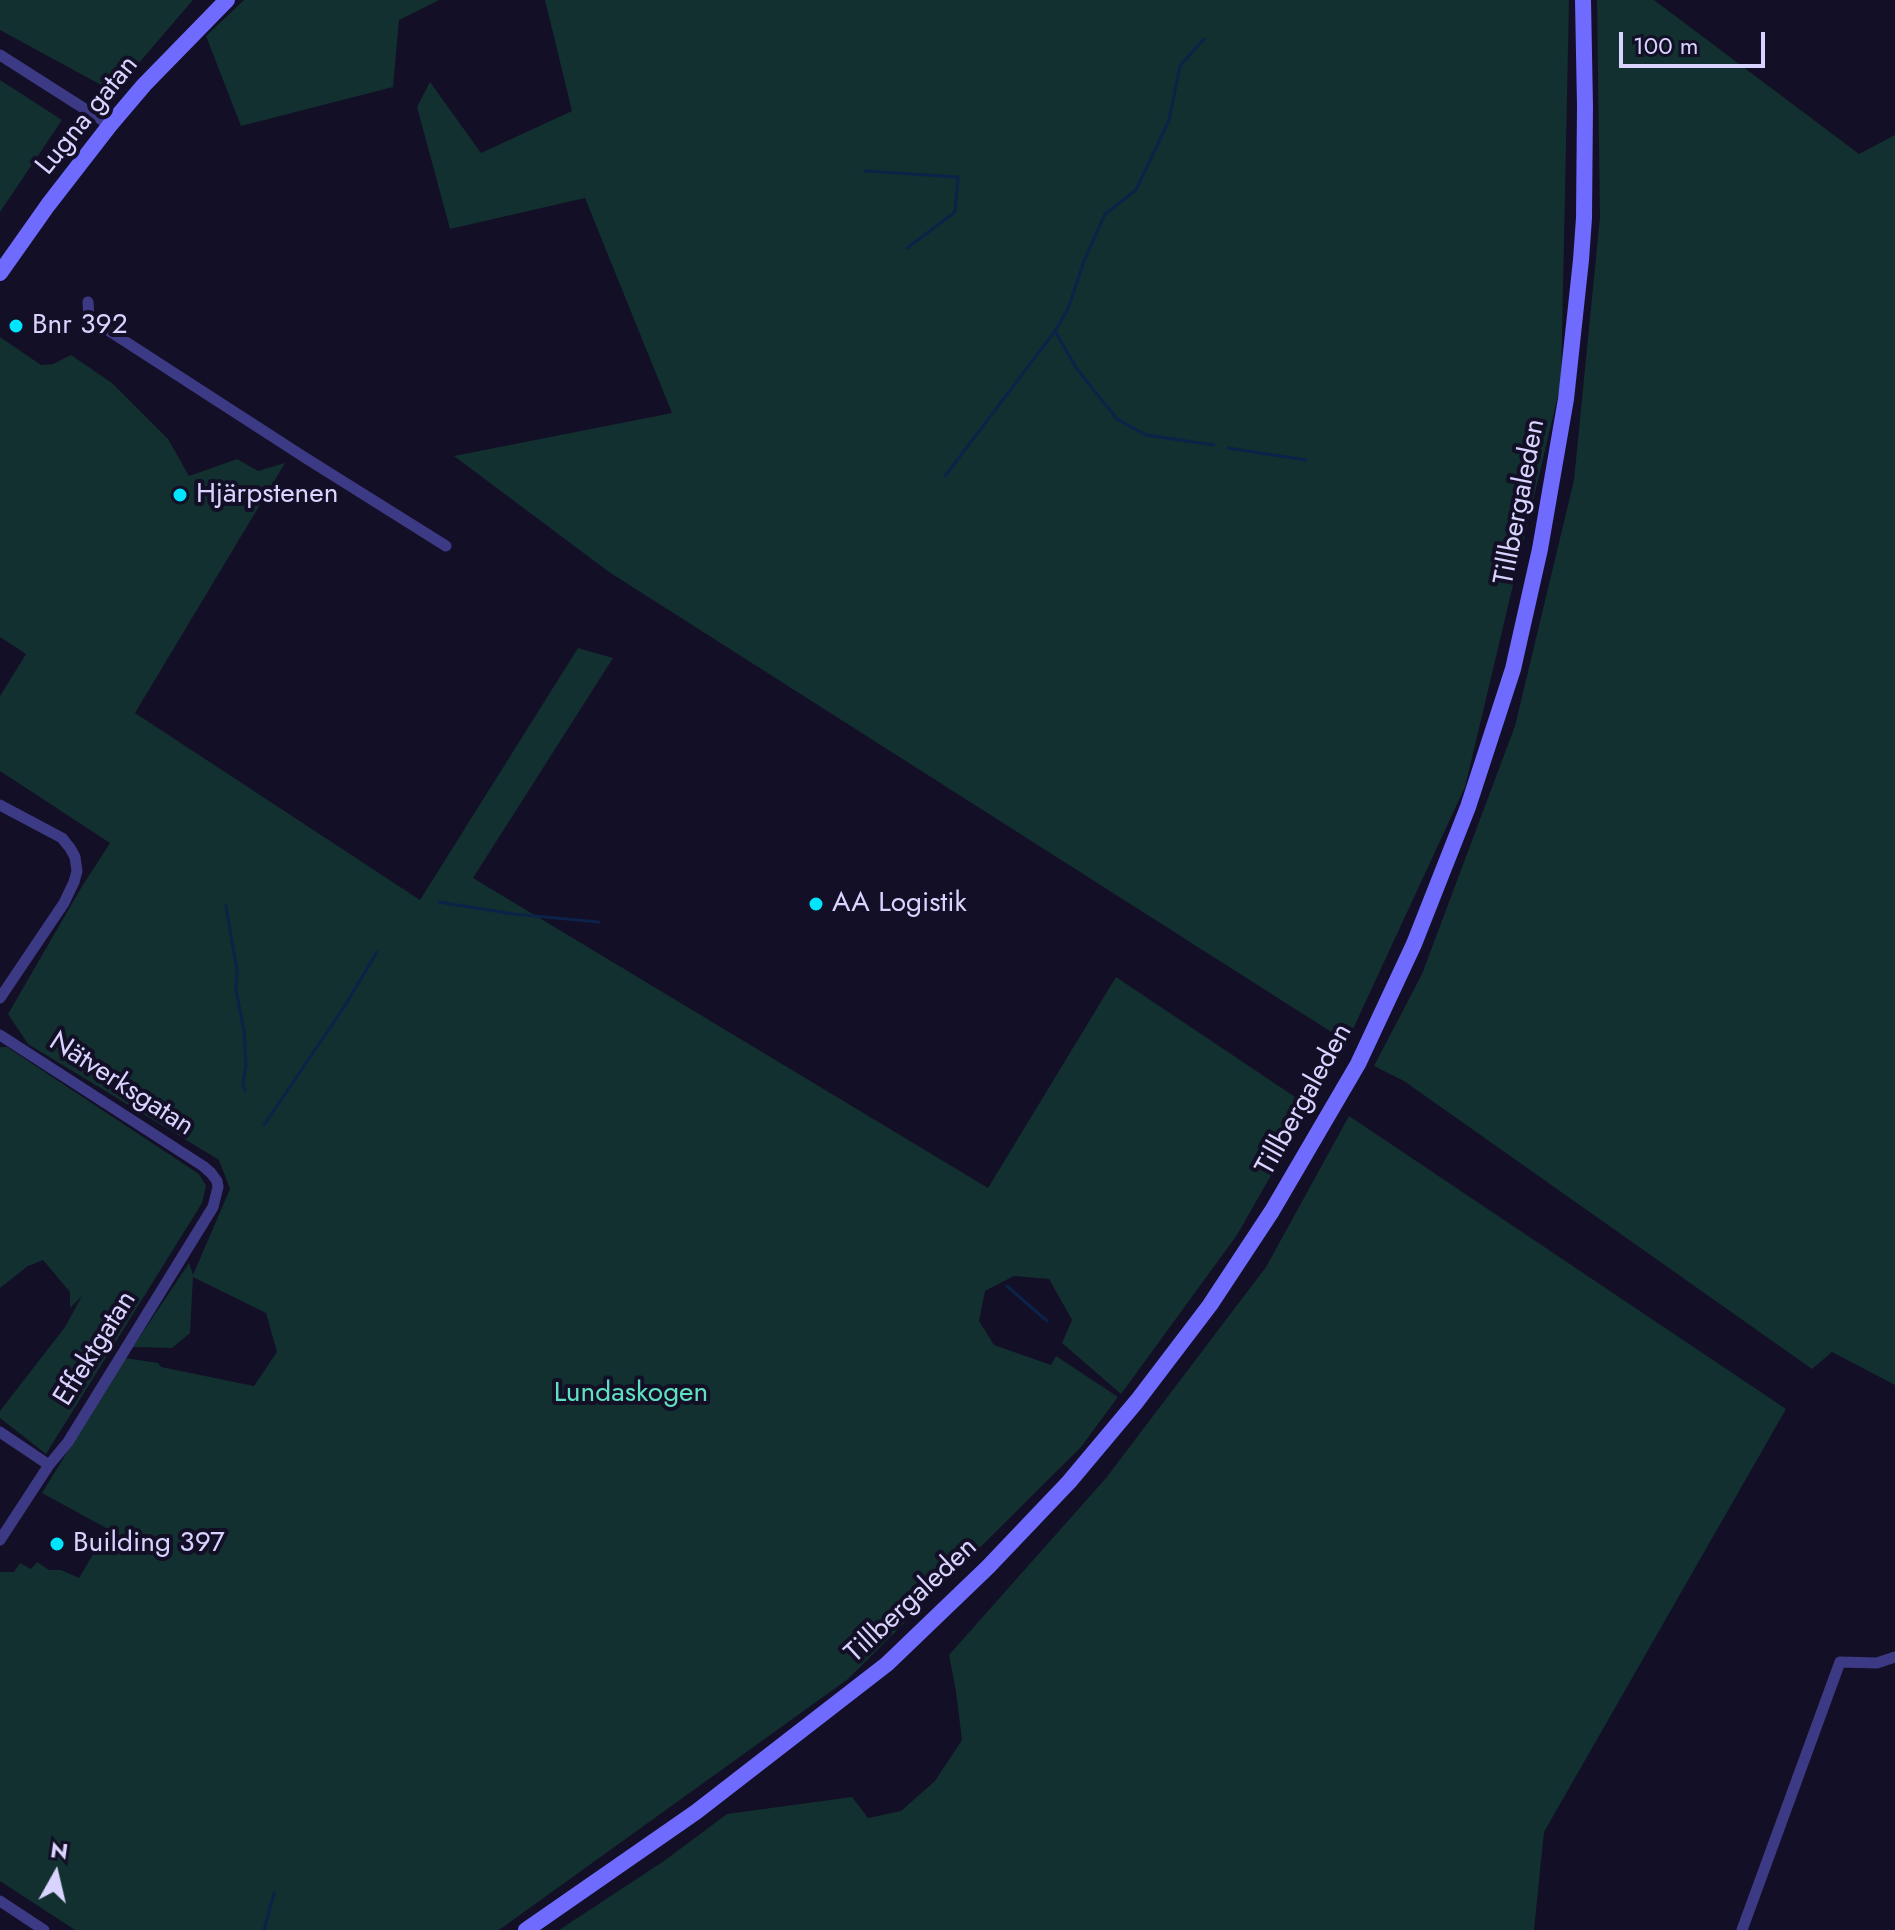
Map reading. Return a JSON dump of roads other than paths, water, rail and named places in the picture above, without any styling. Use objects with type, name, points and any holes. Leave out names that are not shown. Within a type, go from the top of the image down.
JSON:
[{"type":"main road","name":"Lugna gatan","points":[[2,262],[144,85],[227,0]]},
{"type":"main road","name":"Tillbergaleden","points":[[526,1930],[696,1812],[887,1664],[998,1557],[1097,1449],[1210,1305],[1272,1211],[1358,1064],[1414,944],[1468,807],[1513,669],[1540,549],[1565,408],[1581,260],[1585,122],[1583,0]]},
{"type":"street","points":[[0,55],[110,125]]},
{"type":"street","points":[[88,302],[89,318],[446,546]]},
{"type":"street","points":[[0,805],[62,838],[75,857],[77,871],[64,903],[0,998]]},
{"type":"street","name":"Nätverksgatan","points":[[0,1035],[203,1166],[215,1178]]},
{"type":"street","name":"Effektgatan","points":[[0,1540],[49,1465],[68,1442],[213,1207],[218,1187],[215,1178]]},
{"type":"street","points":[[0,1432],[49,1465]]},
{"type":"street","points":[[1742,1930],[1840,1662],[1877,1663],[1895,1657]]},
{"type":"street","points":[[0,1901],[44,1930]]},
{"type":"waterway","points":[[1055,331],[1068,309],[1084,261],[1105,214],[1136,190],[1169,120],[1180,66],[1204,39]]},
{"type":"waterway","points":[[865,171],[958,177],[955,212],[907,248]]},
{"type":"waterway","points":[[945,476],[1055,331],[1077,369],[1117,419],[1146,435],[1214,445]]},
{"type":"waterway","points":[[1228,448],[1306,460]]},
{"type":"waterway","points":[[439,902],[513,914],[599,922]]},
{"type":"waterway","points":[[226,906],[244,1031],[245,1090]]},
{"type":"waterway","points":[[264,1125],[344,1007],[377,952]]},
{"type":"waterway","points":[[1007,1286],[1047,1321]]},
{"type":"waterway","points":[[264,1930],[274,1893]]},
{"type":"place","name":"Bnr 392","points":[[16,326]]},
{"type":"place","name":"Hjärpstenen","points":[[180,495]]},
{"type":"place","name":"AA Logistik","points":[[816,904]]},
{"type":"place","name":"Building 397","points":[[57,1544]]},
{"type":"park label","name":"Lundaskogen","points":[[631,1394]]}]
